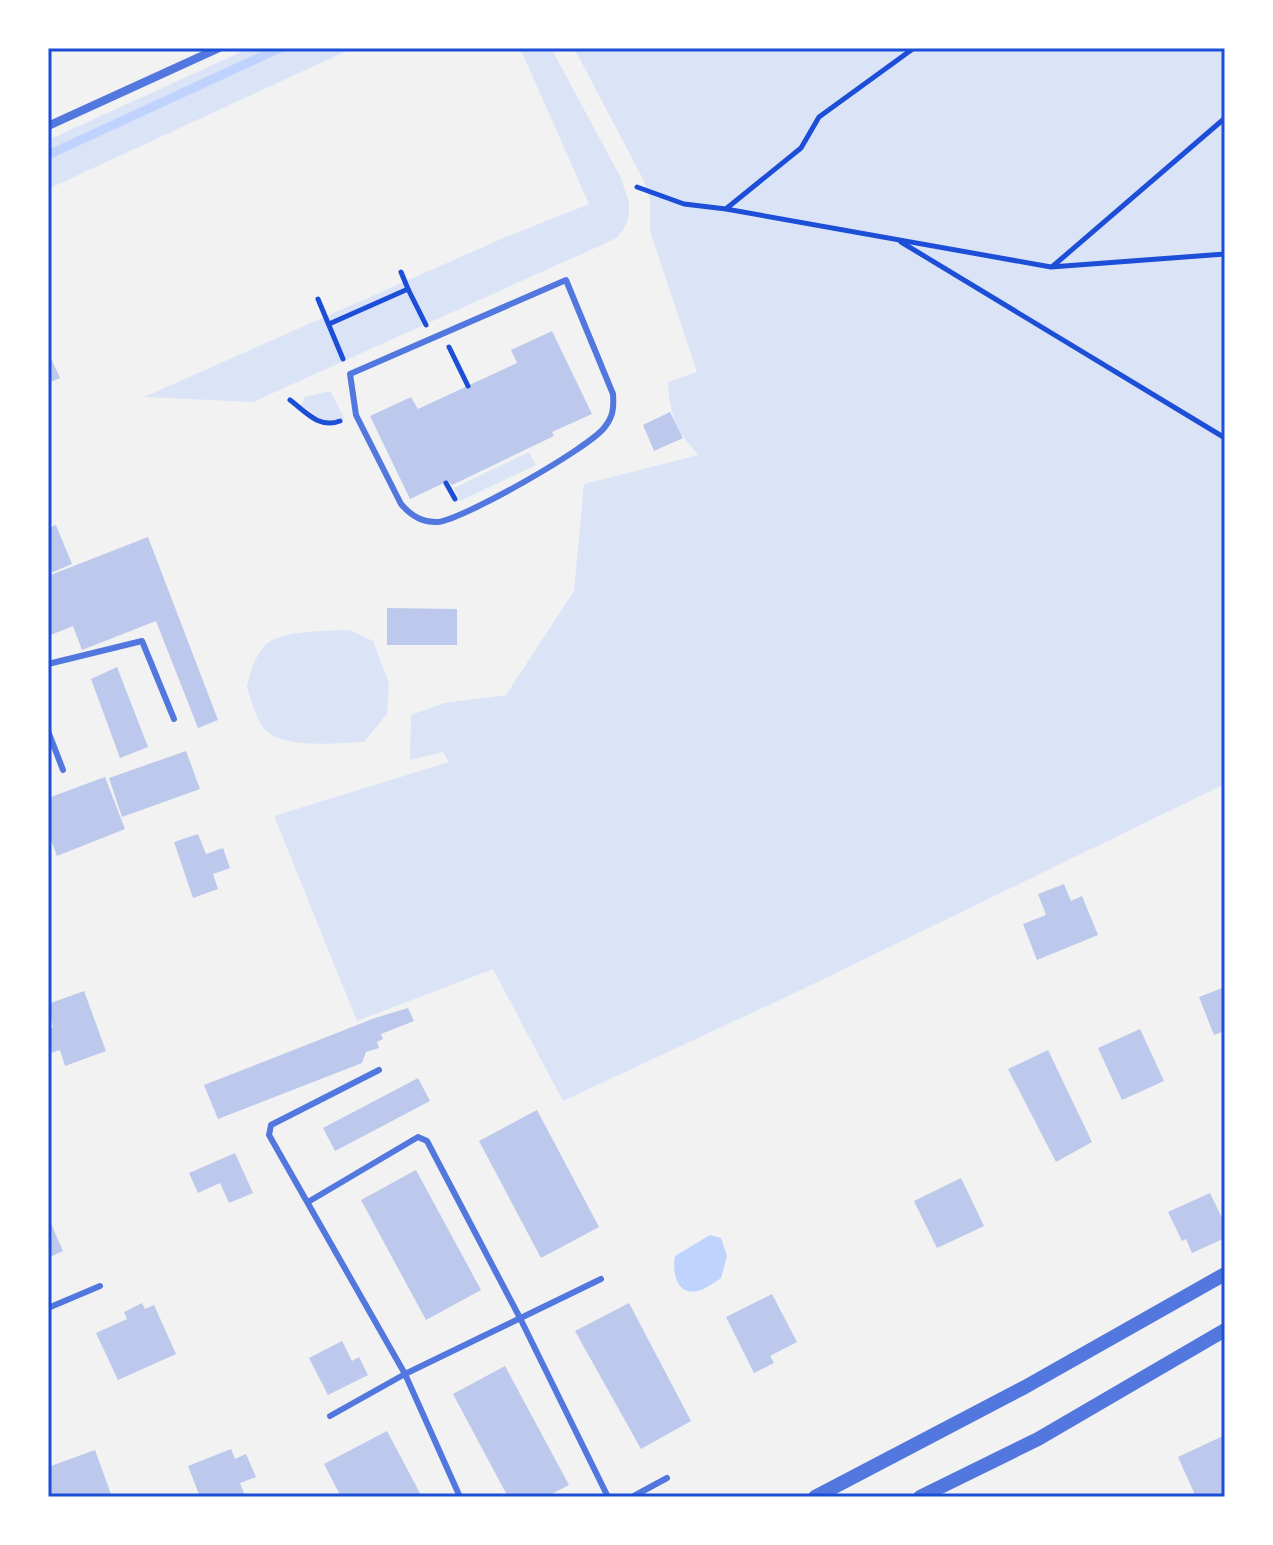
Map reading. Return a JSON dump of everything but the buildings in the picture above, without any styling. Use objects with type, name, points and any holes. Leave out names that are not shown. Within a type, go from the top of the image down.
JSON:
[{"type":"street","points":[[48,126],[219,48]]},
{"type":"street","points":[[815,1497],[1025,1387],[1225,1274]]},
{"type":"street","points":[[920,1497],[1038,1439],[1225,1330]]},
{"type":"lane","points":[[566,280],[613,394],[614,411],[603,429],[570,456],[463,514],[440,522],[426,522],[411,515],[401,504],[356,415],[350,374],[432,337],[566,280]]},
{"type":"lane","points":[[48,664],[142,641],[174,719]]},
{"type":"lane","points":[[48,731],[63,770]]},
{"type":"lane","points":[[379,1070],[271,1125],[269,1135],[405,1374],[460,1497]]},
{"type":"lane","points":[[308,1202],[418,1137],[427,1141],[520,1318],[608,1497]]},
{"type":"lane","points":[[330,1416],[405,1374],[601,1279]]},
{"type":"lane","points":[[48,1308],[100,1286]]},
{"type":"lane","points":[[632,1497],[667,1478]]},
{"type":"path","points":[[726,209],[801,148],[819,117],[914,48]]},
{"type":"path","points":[[1051,267],[1225,118]]},
{"type":"path","points":[[637,187],[684,204],[1051,267],[1225,254]]},
{"type":"path","points":[[897,240],[1225,438]]},
{"type":"path","points":[[401,272],[432,337]]},
{"type":"path","points":[[329,324],[408,289]]},
{"type":"path","points":[[318,299],[350,374]]},
{"type":"path","points":[[443,332],[468,386]]},
{"type":"path","points":[[290,400],[317,421],[330,424],[356,415]]},
{"type":"shaded area","points":[[250,48],[353,48],[48,189],[48,140]]},
{"type":"shaded area","points":[[520,48],[551,48],[621,178],[629,214],[617,238],[253,402],[144,397],[501,239],[589,204]]},
{"type":"shaded area","points":[[574,48],[1225,48],[1225,784],[803,989],[563,1101],[493,969],[357,1021],[274,816],[449,762],[443,752],[410,760],[411,715],[444,703],[506,695],[574,591],[584,484],[699,455],[679,430],[670,404],[668,382],[697,372],[650,231],[650,199],[644,181]]},
{"type":"shaded area","points":[[330,391],[345,419],[323,421],[302,405],[305,397]]},
{"type":"shaded area","points":[[529,452],[536,465],[460,501],[454,488]]},
{"type":"shaded area","points":[[349,630],[373,641],[389,683],[387,714],[364,742],[292,742],[268,732],[258,719],[247,687],[260,651],[269,642],[286,635]]},
{"type":"water","points":[[710,1235],[721,1238],[727,1256],[721,1278],[701,1290],[685,1290],[675,1275],[675,1256]]},
{"type":"waterway","points":[[48,155],[280,48]]}]
